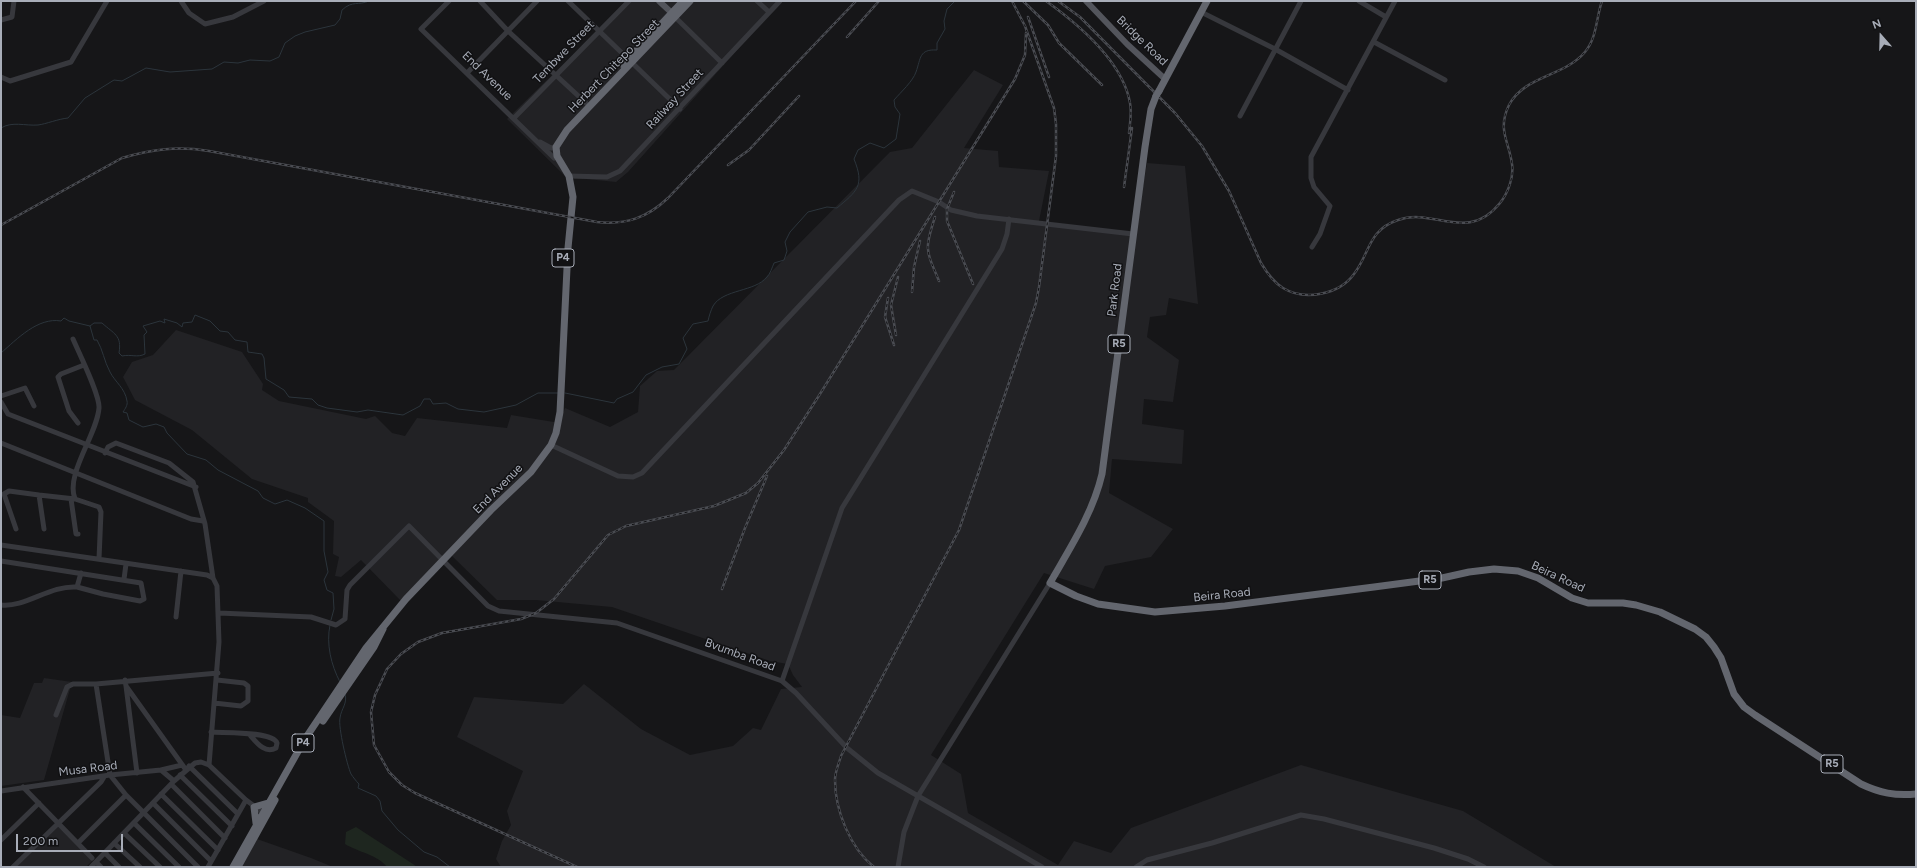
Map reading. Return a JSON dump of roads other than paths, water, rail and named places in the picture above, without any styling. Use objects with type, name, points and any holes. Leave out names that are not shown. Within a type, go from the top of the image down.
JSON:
[{"type":"highway","name":"Herbert Chitepo Street","points":[[673,15],[683,1]]},
{"type":"highway","name":"Herbert Chitepo Street","points":[[553,147],[629,61],[673,15],[690,1]]},
{"type":"highway","name":"Park Road","points":[[1050,583],[1098,492],[1107,440],[1150,114],[1157,94],[1207,1]]},
{"type":"highway","name":"Herbert Chitepo Street","points":[[553,147],[557,135],[586,103],[629,61]]},
{"type":"highway","name":"End Avenue","points":[[553,147],[554,158],[567,181],[570,196],[563,266],[562,373]]},
{"type":"highway","name":"End Avenue","points":[[384,626],[406,599],[443,560],[531,472],[551,445],[559,423],[568,248],[573,197],[569,176],[553,147]]},
{"type":"highway","name":"Beira Road","points":[[1050,583],[1076,596],[1098,604],[1155,612],[1225,606],[1442,578],[1469,572],[1494,569],[1518,571],[1538,578],[1572,598],[1588,603],[1623,603],[1636,605],[1660,612],[1695,629],[1706,637],[1714,647],[1721,658],[1734,694],[1755,716],[1861,784],[1878,792],[1900,796],[1916,794]]},
{"type":"highway","name":"P4","points":[[232,867],[256,825],[265,814],[269,802],[327,705],[366,648],[384,626]]},
{"type":"highway","name":"P4","points":[[238,867],[265,814],[309,742],[377,642],[384,626]]},
{"type":"highway","points":[[256,825],[254,807],[269,802]]},
{"type":"main road","points":[[659,1],[673,15]]},
{"type":"main road","name":"Bridge Road","points":[[1086,1],[1127,44],[1165,79]]},
{"type":"street","points":[[1,20],[12,17],[14,1]]},
{"type":"street","points":[[1,77],[10,81],[72,62],[107,1]]},
{"type":"street","points":[[181,1],[189,13],[205,24],[233,17],[264,1]]},
{"type":"street","name":"End Avenue","points":[[449,1],[421,29],[468,72],[554,158]]},
{"type":"street","points":[[480,1],[508,31],[557,74],[586,103]]},
{"type":"street","points":[[468,72],[537,1]]},
{"type":"street","points":[[568,1],[680,109]]},
{"type":"street","name":"Tembwe Street","points":[[514,118],[629,1]]},
{"type":"street","points":[[757,1],[769,12]]},
{"type":"street","name":"Railway Street","points":[[569,176],[607,177],[614,175],[680,109],[780,1]]},
{"type":"street","points":[[1240,116],[1301,1]]},
{"type":"street","points":[[1359,1],[1386,17]]},
{"type":"street","points":[[1312,247],[1320,234],[1330,206],[1314,187],[1310,178],[1311,157],[1395,1]]},
{"type":"street","points":[[1201,12],[1275,49],[1348,90]]},
{"type":"street","points":[[673,15],[722,63]]},
{"type":"street","points":[[1374,42],[1444,80]]},
{"type":"street","name":"End Avenue","points":[[536,140],[553,147]]},
{"type":"street","points":[[551,445],[618,476],[633,477],[642,473],[898,200],[909,192],[917,191],[951,210],[977,216],[1133,234]]},
{"type":"street","points":[[782,681],[842,508],[1002,249],[1007,234],[1009,219]]},
{"type":"street","points":[[73,339],[97,396],[99,409],[76,474],[72,490],[76,534],[78,534]]},
{"type":"street","points":[[78,423],[70,411],[58,377],[61,374],[84,365]]},
{"type":"street","points":[[1,396],[25,388],[34,406]]},
{"type":"street","points":[[1,402],[6,413],[86,446],[196,487]]},
{"type":"street","points":[[1,443],[76,474],[191,518],[203,521]]},
{"type":"street","points":[[104,453],[108,447],[116,443],[169,463],[193,482],[196,487],[213,578],[217,586],[219,613],[218,673],[211,732],[209,765],[246,800],[265,814]]},
{"type":"street","points":[[16,529],[4,494],[9,491],[73,499],[94,505],[100,509],[99,559]]},
{"type":"street","points":[[39,495],[44,529]]},
{"type":"street","name":"Bvumba Road","points":[[219,613],[311,617],[336,625],[345,618],[347,590],[384,550],[409,526],[488,606],[499,611],[617,623],[782,681],[796,693],[847,748],[886,779],[1042,867]]},
{"type":"street","points":[[1,545],[207,575],[213,578]]},
{"type":"street","points":[[1,562],[124,579],[142,584],[144,600],[140,601],[103,594],[77,587],[62,587],[11,605],[1,605]]},
{"type":"street","points":[[124,579],[126,564]]},
{"type":"street","points":[[176,616],[181,571]]},
{"type":"street","points":[[77,587],[81,574]]},
{"type":"street","points":[[898,867],[904,832],[918,796],[1050,583]]},
{"type":"street","points":[[56,715],[68,687],[73,684],[125,683],[218,673]]},
{"type":"street","points":[[214,703],[241,706],[248,701],[248,686],[244,683],[217,680]]},
{"type":"street","points":[[125,683],[186,767],[238,814]]},
{"type":"street","points":[[125,683],[137,773]]},
{"type":"street","points":[[96,684],[110,775],[143,813],[198,867]]},
{"type":"street","points":[[211,732],[250,735],[257,734],[273,738],[277,743],[276,748],[271,751],[266,750],[250,735]]},
{"type":"street","name":"Musa Road","points":[[1,791],[110,775],[186,767],[201,762],[209,765]]},
{"type":"street","points":[[91,867],[94,860],[105,854],[186,767]]},
{"type":"street","points":[[161,770],[225,838]]},
{"type":"street","points":[[180,775],[232,826]]},
{"type":"street","points":[[12,867],[101,782],[104,777]]},
{"type":"street","points":[[23,787],[57,824],[101,867]]},
{"type":"street","points":[[161,794],[218,850]]},
{"type":"street","points":[[78,843],[126,795]]},
{"type":"street","points":[[208,867],[246,800]]},
{"type":"street","points":[[1,840],[39,803]]},
{"type":"street","points":[[152,803],[211,861]]},
{"type":"street","points":[[1136,867],[1152,859],[1212,843],[1301,815],[1324,819],[1420,844],[1468,858],[1484,867]]},
{"type":"street","points":[[134,823],[179,867]]},
{"type":"street","points":[[124,833],[160,867]]},
{"type":"street","points":[[114,843],[140,867]]},
{"type":"street","points":[[105,854],[119,867]]},
{"type":"waterway","points":[[1,128],[14,124],[45,124],[68,118],[85,98],[114,80],[122,81],[146,68],[170,72],[212,69],[224,62],[238,63],[250,60],[270,61],[279,57],[285,43],[295,36],[305,32],[335,25],[340,19],[342,10],[346,7],[352,4],[369,1]]},
{"type":"waterway","points":[[565,393],[614,403],[617,399],[633,392],[646,375],[662,367],[679,364],[687,349],[683,338],[693,324],[708,321],[713,306],[724,296],[762,282],[770,273],[774,263],[784,260],[787,251],[785,242],[790,232],[808,212],[827,207],[837,208],[850,197],[859,182],[859,176],[854,159],[858,150],[870,143],[884,148],[896,139],[900,114],[895,107],[894,100],[912,79],[922,55],[927,51],[937,50],[937,43],[945,29],[944,21],[947,9],[955,1]]},
{"type":"waterway","points":[[90,326],[94,323],[102,323],[116,335],[120,347],[119,353],[122,356],[139,356],[145,354],[144,335],[147,332],[143,326],[160,321],[165,323],[164,319],[177,323],[182,327],[183,323],[192,322],[195,315],[210,321],[220,331],[228,332],[235,340],[247,342],[248,352],[262,354],[264,358],[266,379],[284,390],[289,397],[312,399],[318,405],[327,408],[357,412],[368,410],[403,415],[420,406],[424,399],[430,399],[433,404],[446,403],[458,409],[484,412],[516,405],[538,393],[558,393]]},
{"type":"waterway","points":[[1,353],[28,330],[44,322],[61,321],[64,318],[69,321],[90,326],[94,340],[97,340],[110,372],[126,396],[127,404],[123,412],[127,413],[129,420],[143,427],[156,424],[164,427],[167,433],[187,454],[206,460],[218,470],[258,491],[263,498],[275,504],[287,500],[305,508],[324,521],[324,551],[328,572],[324,580],[327,590],[333,593],[334,609],[331,620]]},
{"type":"waterway","points":[[330,625],[330,654],[334,669],[340,682]]},
{"type":"waterway","points":[[345,694],[346,700],[340,718],[340,729],[349,769],[359,784],[358,788],[376,796],[380,801],[382,811],[398,830],[424,852],[437,857],[450,867]]},
{"type":"railway","points":[[1,225],[122,158],[144,152],[165,149],[197,149],[209,151],[597,222],[608,223],[636,219],[652,211],[668,198],[856,1]]},
{"type":"railway","points":[[847,37],[879,1]]},
{"type":"railway","points":[[874,867],[858,850],[851,839],[841,816],[836,792],[835,777],[837,768],[841,756],[959,530],[1036,303],[1039,287],[1056,156],[1056,124],[1054,108],[1025,26],[1012,1]]},
{"type":"railway","points":[[1023,1],[1048,25],[1059,43],[1102,85]]},
{"type":"railway","points":[[1046,1],[1059,10],[1085,33],[1109,59],[1118,73],[1126,88],[1130,103],[1131,114],[1129,133]]},
{"type":"railway","points":[[1058,1],[1080,17],[1175,113],[1202,146],[1229,191],[1261,263],[1270,277],[1279,286],[1291,292],[1311,295],[1330,291],[1340,287],[1348,281],[1359,266],[1375,236],[1388,224],[1411,217],[1463,223],[1475,221],[1488,215],[1500,203],[1506,195],[1512,174],[1511,156],[1504,129],[1504,122],[1509,105],[1516,95],[1525,88],[1567,67],[1585,52],[1592,41],[1602,1]]},
{"type":"railway","points":[[1028,17],[1049,77]]},
{"type":"railway","points":[[577,867],[415,793],[402,785],[389,772],[374,745],[371,712],[375,695],[387,669],[401,654],[418,642],[442,633],[521,619],[536,613],[554,599],[608,535],[626,526],[714,506],[746,493],[758,483],[784,450],[820,394],[1015,79],[1025,55],[1026,33]]},
{"type":"railway","points":[[728,165],[749,150],[799,96]]},
{"type":"railway","points":[[1124,187],[1132,128]]},
{"type":"railway","points":[[954,192],[947,209],[947,221],[973,284]]},
{"type":"railway","points":[[935,217],[929,237],[928,250],[931,263],[939,281]]},
{"type":"railway","points":[[912,292],[914,267],[920,241]]},
{"type":"railway","points":[[896,335],[891,305],[898,277]]},
{"type":"railway","points":[[888,298],[885,317],[894,345]]},
{"type":"railway","points":[[722,589],[745,528],[767,476]]}]
